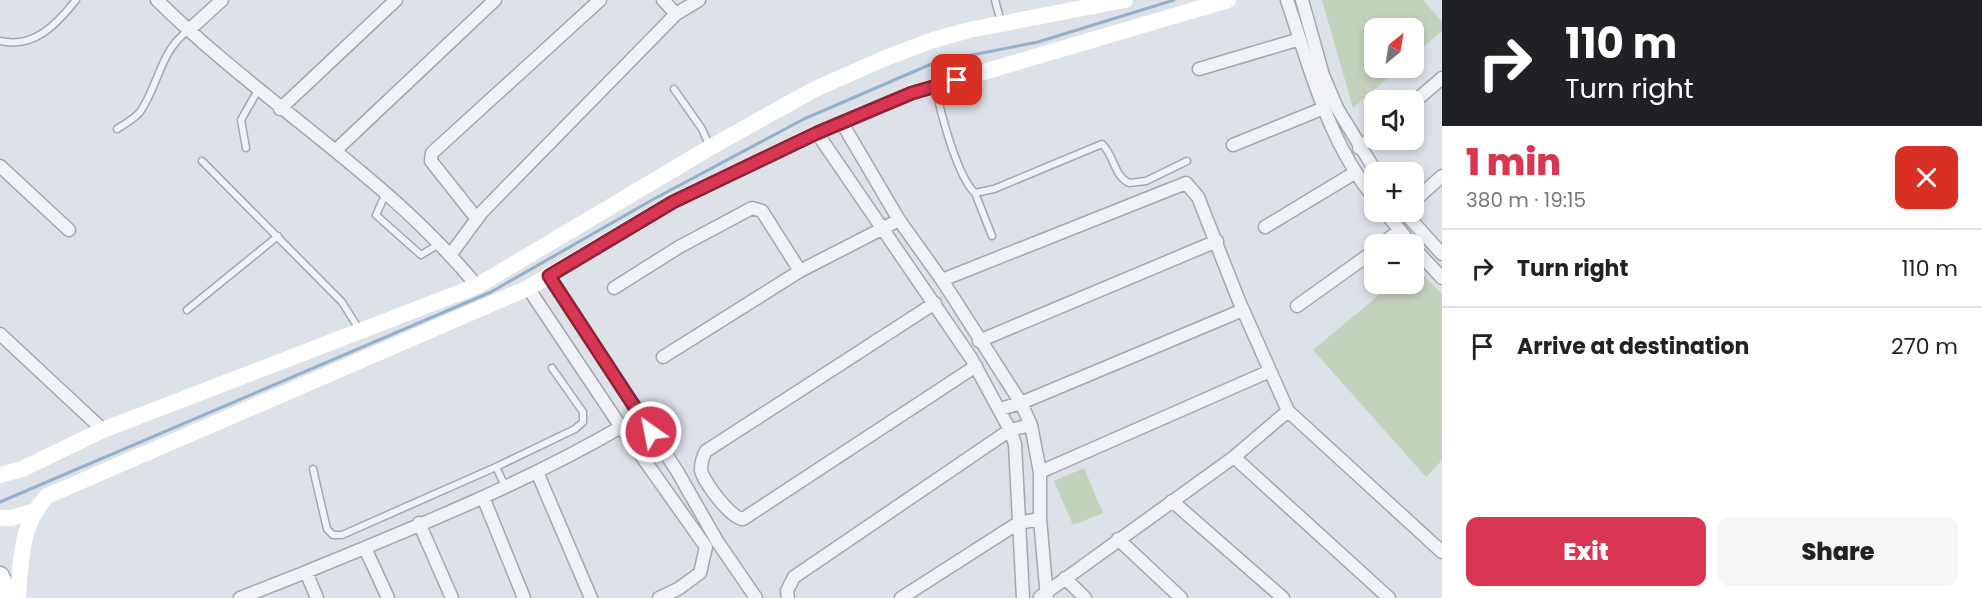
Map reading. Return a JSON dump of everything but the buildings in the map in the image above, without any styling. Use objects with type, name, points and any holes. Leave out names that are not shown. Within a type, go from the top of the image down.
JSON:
[{"type":"main road","points":[[0,576],[10,598]]},
{"type":"street","points":[[157,0],[280,109],[336,150],[386,192],[451,254],[477,286]]},
{"type":"street","points":[[189,30],[222,0]]},
{"type":"street","points":[[280,109],[396,0]]},
{"type":"street","points":[[336,150],[495,0]]},
{"type":"street","points":[[477,219],[431,161],[432,153],[600,0]]},
{"type":"street","points":[[663,0],[676,14]]},
{"type":"street","points":[[451,254],[477,219],[676,14],[699,0]]},
{"type":"street","points":[[0,475],[22,469],[103,430],[477,286],[711,147],[813,90],[884,59],[933,40],[1001,22],[1125,0]]},
{"type":"street","points":[[18,598],[21,549],[34,511],[47,496],[528,288],[673,202],[817,133],[912,93],[1228,0]]},
{"type":"street","points":[[1287,0],[1315,92],[1364,184]]},
{"type":"street","points":[[1302,0],[1323,75],[1337,108],[1369,162]]},
{"type":"street","points":[[1199,69],[1300,39]]},
{"type":"street","points":[[1424,94],[1442,78]]},
{"type":"street","points":[[1233,145],[1324,108]]},
{"type":"street","points":[[842,123],[899,220],[942,280],[1021,403],[1031,425],[1040,472],[1044,597]]},
{"type":"street","points":[[817,133],[974,362],[1010,430],[1015,444],[1023,598]]},
{"type":"street","points":[[1359,148],[1364,144]]},
{"type":"street","points":[[0,166],[69,230]]},
{"type":"street","points":[[1265,227],[1356,172]]},
{"type":"street","points":[[1424,192],[1442,176]]},
{"type":"street","points":[[942,280],[1186,183],[1198,197],[1243,310],[1288,411],[1442,552]]},
{"type":"street","points":[[614,288],[688,241],[752,208],[762,211],[800,271]]},
{"type":"street","points":[[663,357],[800,271],[899,220]]},
{"type":"street","points":[[1393,222],[1403,234]]},
{"type":"street","points":[[1414,222],[1440,247],[1424,257]]},
{"type":"street","points":[[1395,234],[1400,230]]},
{"type":"street","points":[[935,303],[706,452],[701,470],[732,515],[743,519],[974,362],[982,345],[1217,241]]},
{"type":"street","points":[[1297,306],[1364,258]]},
{"type":"street","points":[[1424,260],[1442,278]]},
{"type":"street","points":[[549,276],[677,471],[717,541],[756,598]]},
{"type":"street","points":[[528,288],[621,428],[706,547],[700,573],[681,593],[658,598]]},
{"type":"street","points":[[999,409],[1021,403],[1243,310]]},
{"type":"street","points":[[0,334],[103,430]]},
{"type":"street","points":[[1040,472],[1270,371]]},
{"type":"street","points":[[1044,597],[1065,578],[1234,457],[1288,411]]},
{"type":"street","points":[[788,598],[787,591],[794,577],[1010,430],[1031,425]]},
{"type":"street","points":[[240,598],[365,548],[483,497],[621,428]]},
{"type":"street","points":[[1234,457],[1389,598]]},
{"type":"street","points":[[537,472],[591,598]]},
{"type":"street","points":[[483,497],[524,598]]},
{"type":"street","points":[[1172,501],[1283,598]]},
{"type":"street","points":[[0,518],[12,518],[34,511]]},
{"type":"street","points":[[901,598],[1018,523],[1040,519]]},
{"type":"street","points":[[420,523],[452,598]]},
{"type":"street","points":[[1118,539],[1181,598]]},
{"type":"street","points":[[365,548],[388,598]]},
{"type":"street","points":[[306,572],[317,598]]},
{"type":"street","points":[[1065,578],[1085,598]]},
{"type":"lane","points":[[0,40],[34,38],[58,22],[76,0]]},
{"type":"lane","points":[[995,0],[1001,22]]},
{"type":"lane","points":[[117,129],[140,112],[159,68],[180,36],[189,30]]},
{"type":"lane","points":[[936,86],[941,118],[965,180],[975,193],[992,236]]},
{"type":"lane","points":[[674,89],[702,129],[711,147]]},
{"type":"lane","points":[[246,148],[241,120],[258,90]]},
{"type":"lane","points":[[975,193],[994,189],[1102,144],[1110,153],[1118,172],[1129,183],[1146,181],[1187,161]]},
{"type":"lane","points":[[202,161],[342,302],[360,331]]},
{"type":"lane","points":[[386,192],[376,215],[421,255],[440,243]]},
{"type":"lane","points":[[187,310],[278,236]]},
{"type":"lane","points":[[313,469],[327,529],[333,535],[342,535],[496,467],[574,429],[583,422],[583,412],[552,368]]},
{"type":"lane","points":[[496,467],[505,486]]},
{"type":"green space","points":[[1322,0],[1423,0],[1442,22],[1442,31],[1424,47],[1424,18],[1364,18],[1364,78],[1388,78],[1374,90],[1364,90],[1364,99],[1353,108]]},
{"type":"green space","points":[[1424,276],[1442,294],[1442,460],[1426,477],[1313,350],[1380,294],[1424,294]]},
{"type":"green space","points":[[1084,468],[1103,513],[1073,525],[1054,481]]},
{"type":"waterway","points":[[0,502],[491,292],[652,200],[804,119],[936,62],[1038,42],[1174,0]]},
{"type":"route","points":[[651,432],[549,276],[673,202],[817,133],[912,93],[957,80]]}]
